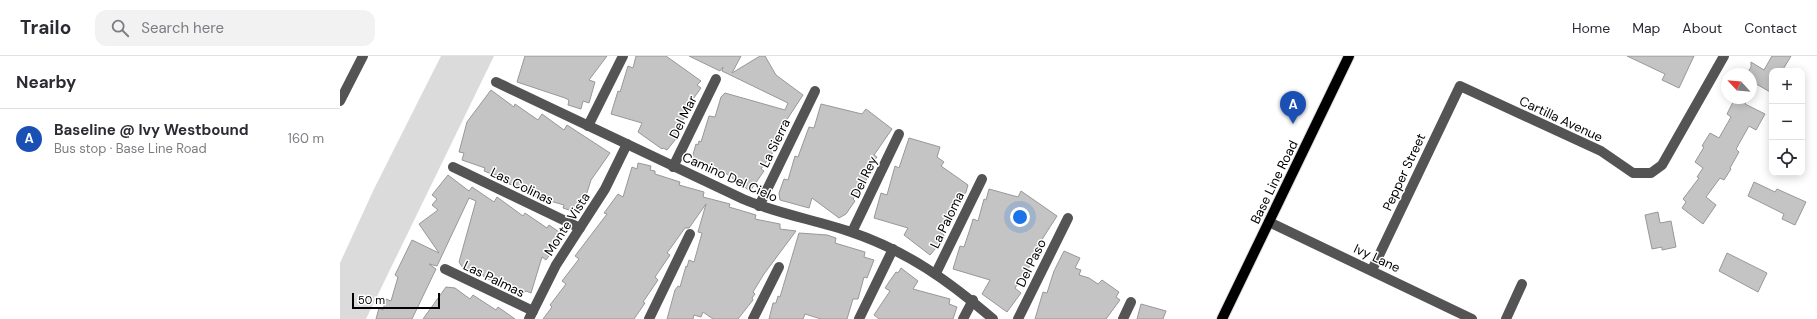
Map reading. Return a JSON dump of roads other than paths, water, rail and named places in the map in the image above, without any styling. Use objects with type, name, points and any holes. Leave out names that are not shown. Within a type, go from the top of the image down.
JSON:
[{"type":"main road","name":"Base Line Road","points":[[1222,319],[1349,56]]},
{"type":"street","points":[[340,101],[363,56]]},
{"type":"street","points":[[588,126],[623,56]]},
{"type":"street","name":"Cartilla Avenue","points":[[1460,86],[1601,151],[1633,173],[1651,173],[1662,165],[1724,56]]},
{"type":"street","name":"Del Mar","points":[[673,167],[716,79]]},
{"type":"street","name":"Camino Del Cielo","points":[[496,82],[628,144],[673,167],[759,206],[852,232],[893,249],[936,273],[972,300],[993,319]]},
{"type":"street","name":"Pepper Street","points":[[1372,270],[1460,86]]},
{"type":"street","name":"La Sierra","points":[[759,206],[815,91]]},
{"type":"street","name":"Del Rey","points":[[852,232],[899,134]]},
{"type":"street","name":"Monte Vista","points":[[531,315],[556,264],[605,189],[628,144]]},
{"type":"street","name":"Las Colinas","points":[[454,167],[580,228]]},
{"type":"street","name":"La Paloma","points":[[936,273],[982,179]]},
{"type":"street","name":"Del Paso","points":[[1018,319],[1068,218]]},
{"type":"street","name":"Ivy Lane","points":[[1269,222],[1472,319]]},
{"type":"street","points":[[649,319],[690,234]]},
{"type":"street","points":[[859,319],[893,249]]},
{"type":"street","points":[[753,319],[779,267]]},
{"type":"street","name":"Las Palmas","points":[[445,270],[531,315]]},
{"type":"street","points":[[1506,319],[1522,284]]},
{"type":"street","points":[[963,319],[972,300]]},
{"type":"street","points":[[1123,319],[1131,302]]},
{"type":"place","name":"Baseline @ Ivy Westbound","points":[[1293,124]]}]
